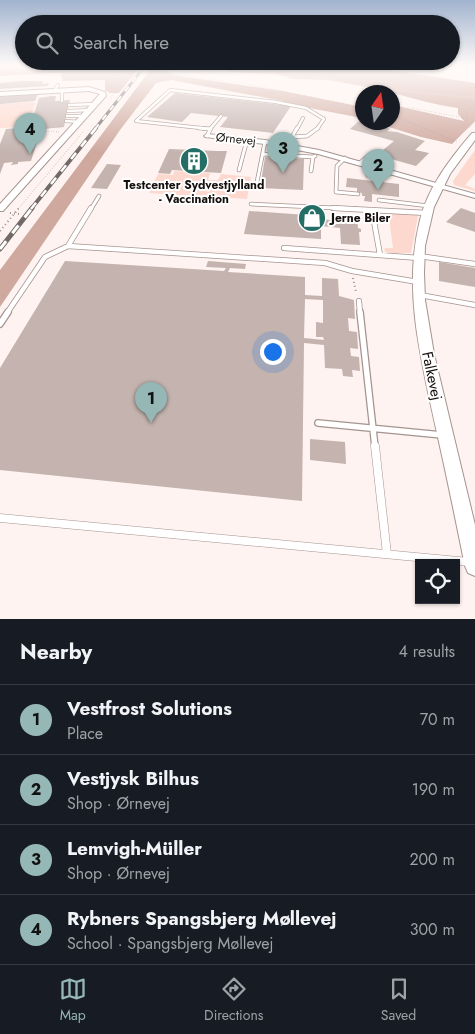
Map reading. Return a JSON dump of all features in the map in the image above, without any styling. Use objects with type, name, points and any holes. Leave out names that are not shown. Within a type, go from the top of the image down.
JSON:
[{"type":"street","points":[[0,209],[70,132],[77,121],[85,116],[103,95]]},
{"type":"street","name":"Ørnevej","points":[[209,133],[345,158],[475,196]]},
{"type":"street","name":"Falkevej","points":[[474,564],[421,323],[419,257],[428,209],[439,185],[452,161],[475,135]]},
{"type":"lane","points":[[60,95],[62,101]]},
{"type":"lane","points":[[165,95],[136,121],[209,133],[221,116]]},
{"type":"lane","points":[[213,95],[276,102],[306,108],[324,118],[320,129],[307,138],[292,137]]},
{"type":"lane","points":[[69,105],[96,104]]},
{"type":"lane","points":[[68,111],[90,110]]},
{"type":"lane","points":[[67,116],[85,116]]},
{"type":"lane","points":[[280,145],[292,137],[303,118]]},
{"type":"lane","points":[[66,121],[77,121]]},
{"type":"lane","points":[[239,170],[247,140]]},
{"type":"lane","points":[[256,186],[265,142]]},
{"type":"lane","points":[[311,171],[313,157],[319,152]]},
{"type":"lane","points":[[262,154],[313,157]]},
{"type":"lane","points":[[360,163],[368,156]]},
{"type":"lane","points":[[345,158],[337,166],[336,192],[358,194]]},
{"type":"lane","points":[[368,174],[380,168]]},
{"type":"lane","points":[[68,246],[100,196]]},
{"type":"lane","points":[[379,200],[428,209]]},
{"type":"lane","points":[[251,204],[372,210],[428,209]]},
{"type":"lane","points":[[372,210],[380,255]]},
{"type":"lane","points":[[0,324],[45,257],[68,246],[325,263],[475,304]]},
{"type":"lane","points":[[284,248],[419,257],[475,264]]},
{"type":"lane","points":[[359,301],[387,554]]},
{"type":"lane","points":[[318,423],[445,435]]},
{"type":"lane","points":[[0,518],[387,554],[474,564]]},
{"type":"path","points":[[303,95],[355,105]]},
{"type":"path","points":[[400,108],[412,108],[468,119],[466,111],[475,106]]},
{"type":"path","points":[[400,118],[465,146]]},
{"type":"path","points":[[70,132],[46,131],[47,128],[69,127],[77,121]]},
{"type":"path","points":[[352,271],[359,301]]},
{"type":"shaded area","points":[[131,95],[147,95],[120,130],[0,307],[0,270]]},
{"type":"shaded area","points":[[250,95],[301,95],[355,106],[355,117],[283,103],[283,101]]},
{"type":"shaded area","points":[[400,95],[475,95],[475,121],[452,144],[398,130],[400,107],[464,121],[458,114],[458,108]]},
{"type":"shaded area","points":[[36,102],[27,127],[0,128],[0,104]]},
{"type":"shaded area","points":[[475,150],[475,174],[465,185],[475,189],[475,191],[454,185],[453,181]]},
{"type":"shaded area","points":[[174,171],[210,173],[208,180],[218,180],[221,174],[251,177],[247,199],[149,193],[158,174],[173,175]]},
{"type":"shaded area","points":[[378,213],[414,214],[418,216],[411,253],[388,253],[384,251],[385,248],[393,248],[389,218],[380,217]]},
{"type":"building","points":[[38,95],[35,101],[0,104],[0,97]]},
{"type":"building","points":[[173,95],[192,95],[291,106],[273,133],[220,127],[228,117],[191,113],[182,122],[147,117]]},
{"type":"building","points":[[56,96],[55,101],[70,100],[64,127],[41,129],[31,161],[18,162],[18,164],[11,165],[13,162],[4,163],[0,174],[0,144],[6,129],[30,127],[39,98]]},
{"type":"building","points":[[355,124],[355,130],[388,130],[387,131],[397,132],[425,141],[415,150],[429,153],[416,166],[377,155],[394,141],[350,129]]},
{"type":"building","name":"Testcenter Sydvestjylland - Vaccination","points":[[169,149],[227,151],[221,173],[172,170],[170,174],[158,173]]},
{"type":"building","points":[[265,157],[304,159],[303,190],[260,188]]},
{"type":"building","points":[[107,164],[121,165],[107,189],[91,188]]},
{"type":"building","points":[[347,178],[399,184],[399,197],[372,194],[372,202],[364,201],[365,196],[357,192],[357,188],[346,187]]},
{"type":"building","points":[[461,208],[475,213],[475,232],[446,222]]},
{"type":"building","points":[[249,211],[321,216],[321,219],[340,221],[340,215],[357,216],[358,228],[361,229],[361,232],[359,232],[360,245],[341,244],[340,228],[321,226],[321,239],[244,234]]},
{"type":"building","points":[[65,261],[224,271],[226,268],[206,267],[208,261],[246,264],[245,269],[230,268],[228,272],[305,277],[305,295],[322,296],[322,278],[338,279],[339,296],[354,300],[355,319],[348,318],[349,331],[357,332],[358,349],[350,348],[351,356],[359,357],[360,371],[352,370],[353,377],[343,376],[342,369],[325,368],[324,345],[304,343],[302,501],[0,470],[0,368]],"holes":[[[305,299],[323,300],[323,323],[316,322],[316,337],[323,337],[324,340],[304,338]]]},
{"type":"building","points":[[439,262],[475,268],[475,287],[439,281]]},
{"type":"building","points":[[310,439],[345,442],[346,464],[310,460]]},
{"type":"waterway","points":[[444,95],[475,98]]},
{"type":"railway","points":[[95,129],[122,95]]},
{"type":"railway","points":[[31,209],[96,128]]},
{"type":"railway","points":[[0,249],[32,208]]},
{"type":"place","name":"Rybners Spangsbjerg Møllevej","points":[[30,154]]},
{"type":"place","name":"Testcenter Sydvestjylland - Vaccination","points":[[194,161]]},
{"type":"place","name":"Lemvigh-Müller","points":[[283,173]]},
{"type":"place","name":"Vestjysk Bilhus","points":[[378,190]]},
{"type":"place","name":"Jerne Biler","points":[[312,218]]},
{"type":"place","name":"Vestfrost Solutions","points":[[151,423]]}]
